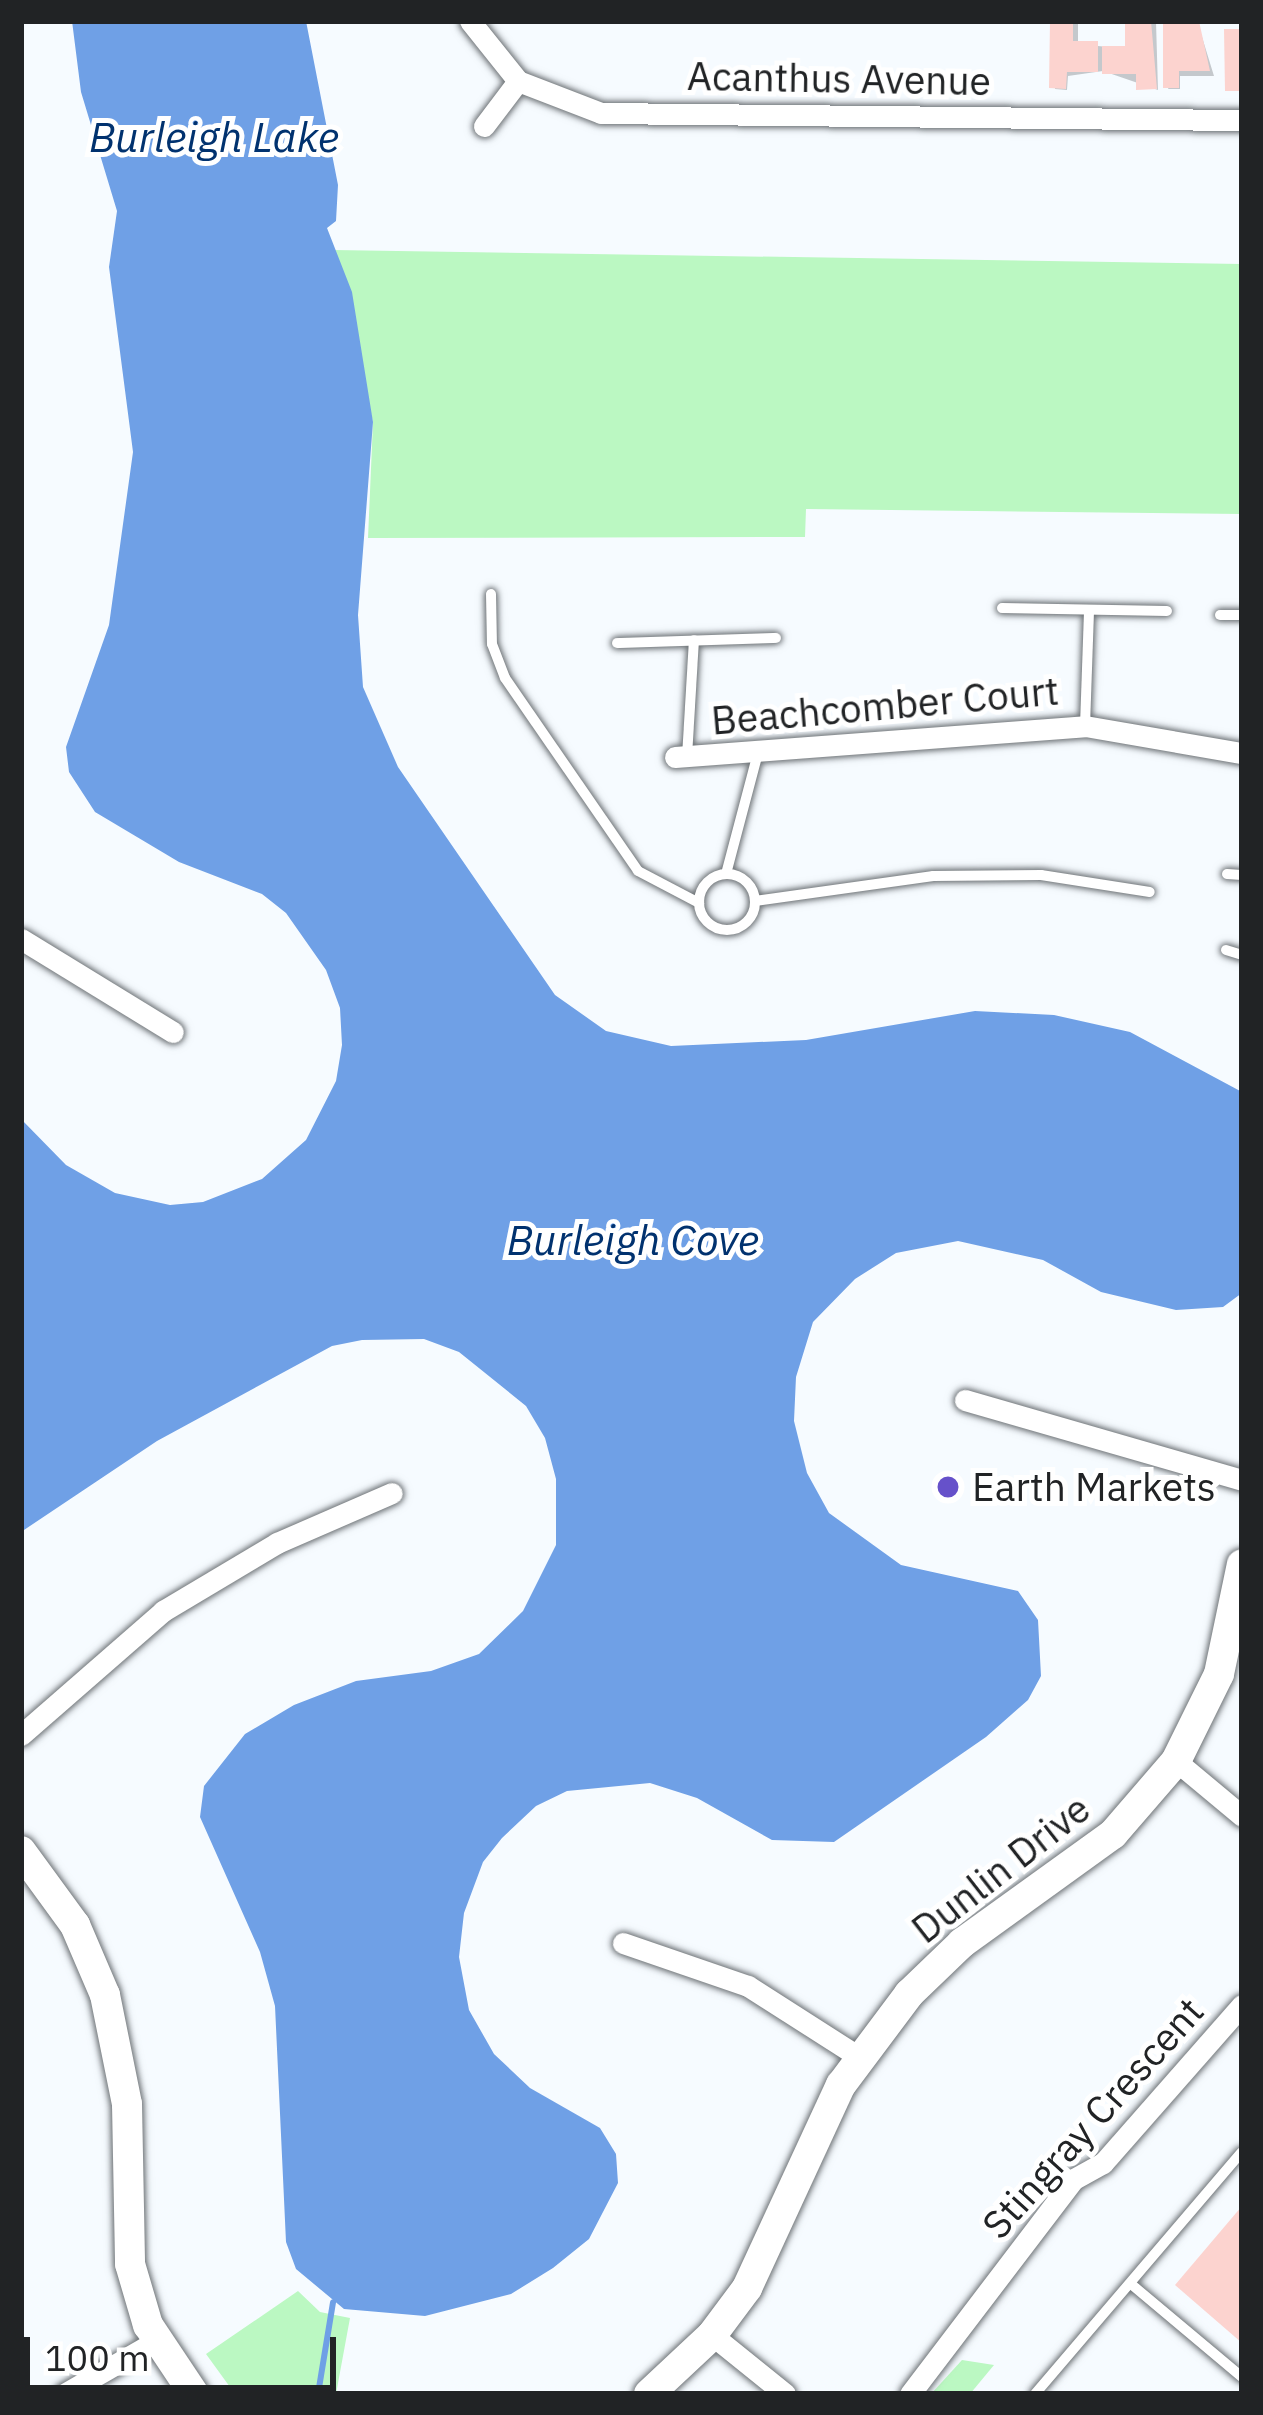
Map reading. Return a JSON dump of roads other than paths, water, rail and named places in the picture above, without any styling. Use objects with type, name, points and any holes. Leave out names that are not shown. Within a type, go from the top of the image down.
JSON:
[{"type":"street","points":[[470,21],[518,81],[484,126]]},
{"type":"street","name":"Acanthus Avenue","points":[[518,81],[601,113],[1242,120]]},
{"type":"street","name":"Beachcomber Court","points":[[681,757],[757,757],[1085,726],[1242,753]]},
{"type":"street","points":[[21,939],[173,1033]]},
{"type":"street","points":[[965,1400],[1242,1480]]},
{"type":"street","points":[[21,1735],[163,1611],[277,1543],[392,1493]]},
{"type":"street","name":"Dunlin Drive","points":[[649,2394],[712,2335],[766,2255],[811,2143],[859,2056],[934,1968],[1085,1859],[1176,1761],[1219,1674],[1242,1564]]},
{"type":"street","points":[[1176,1761],[1242,1816]]},
{"type":"street","points":[[21,1851],[74,1925],[116,2029],[128,2104],[130,2264],[157,2341],[194,2394]]},
{"type":"street","points":[[623,1943],[748,1986],[859,2056]]},
{"type":"street","name":"Stingray Crescent","points":[[910,2394],[1074,2179],[1103,2163],[1242,2005]]},
{"type":"street","points":[[712,2335],[785,2394]]},
{"type":"street","points":[[64,2394],[157,2341]]},
{"type":"lane","points":[[491,594],[492,644],[505,678],[638,871],[699,903]]},
{"type":"lane","points":[[1002,608],[1167,611]]},
{"type":"lane","points":[[1085,726],[1089,610]]},
{"type":"lane","points":[[1220,615],[1242,615]]},
{"type":"lane","points":[[617,643],[776,638]]},
{"type":"lane","points":[[681,757],[694,640]]},
{"type":"lane","points":[[726,874],[749,885],[755,901],[749,919],[723,929],[706,921],[699,903],[703,886],[726,874],[757,757]]},
{"type":"lane","points":[[1227,874],[1242,875]]},
{"type":"lane","points":[[755,901],[933,876],[1041,875],[1150,892]]},
{"type":"lane","points":[[1226,950],[1242,955]]},
{"type":"lane","points":[[1036,2394],[1242,2152]]},
{"type":"lane","points":[[1131,2284],[1242,2378]]},
{"type":"water","name":"Burleigh Cove","points":[[72,21],[306,21],[338,185],[336,221],[327,228],[352,292],[373,422],[358,615],[363,687],[398,767],[555,995],[606,1031],[671,1046],[806,1040],[975,1011],[1054,1015],[1130,1032],[1242,1092],[1242,1293],[1223,1307],[1176,1310],[1101,1292],[1043,1260],[958,1241],[896,1253],[855,1279],[813,1322],[796,1377],[794,1421],[807,1473],[829,1513],[901,1565],[1018,1591],[1038,1620],[1041,1676],[1028,1700],[986,1737],[834,1842],[772,1840],[697,1798],[650,1783],[567,1791],[536,1806],[502,1838],[483,1862],[464,1913],[459,1957],[469,2010],[494,2054],[530,2088],[600,2128],[616,2154],[618,2183],[589,2239],[553,2268],[511,2294],[425,2316],[344,2309],[296,2269],[286,2242],[275,2006],[260,1952],[200,1817],[204,1786],[245,1734],[294,1705],[356,1681],[431,1671],[479,1654],[523,1611],[556,1545],[556,1479],[545,1438],[526,1406],[459,1352],[424,1339],[362,1340],[332,1346],[157,1441],[21,1532],[21,1119],[66,1165],[115,1193],[170,1205],[203,1202],[262,1179],[306,1140],[336,1081],[342,1045],[340,1008],[326,970],[286,913],[262,894],[179,862],[95,812],[69,772],[66,747],[109,625],[133,452],[109,267],[117,211],[81,92]]},
{"type":"waterway","points":[[318,2394],[333,2302]]},
{"type":"place","name":"Earth Markets","points":[[948,1487]]},
{"type":"water label","name":"Burleigh Lake","points":[[214,137]]}]
